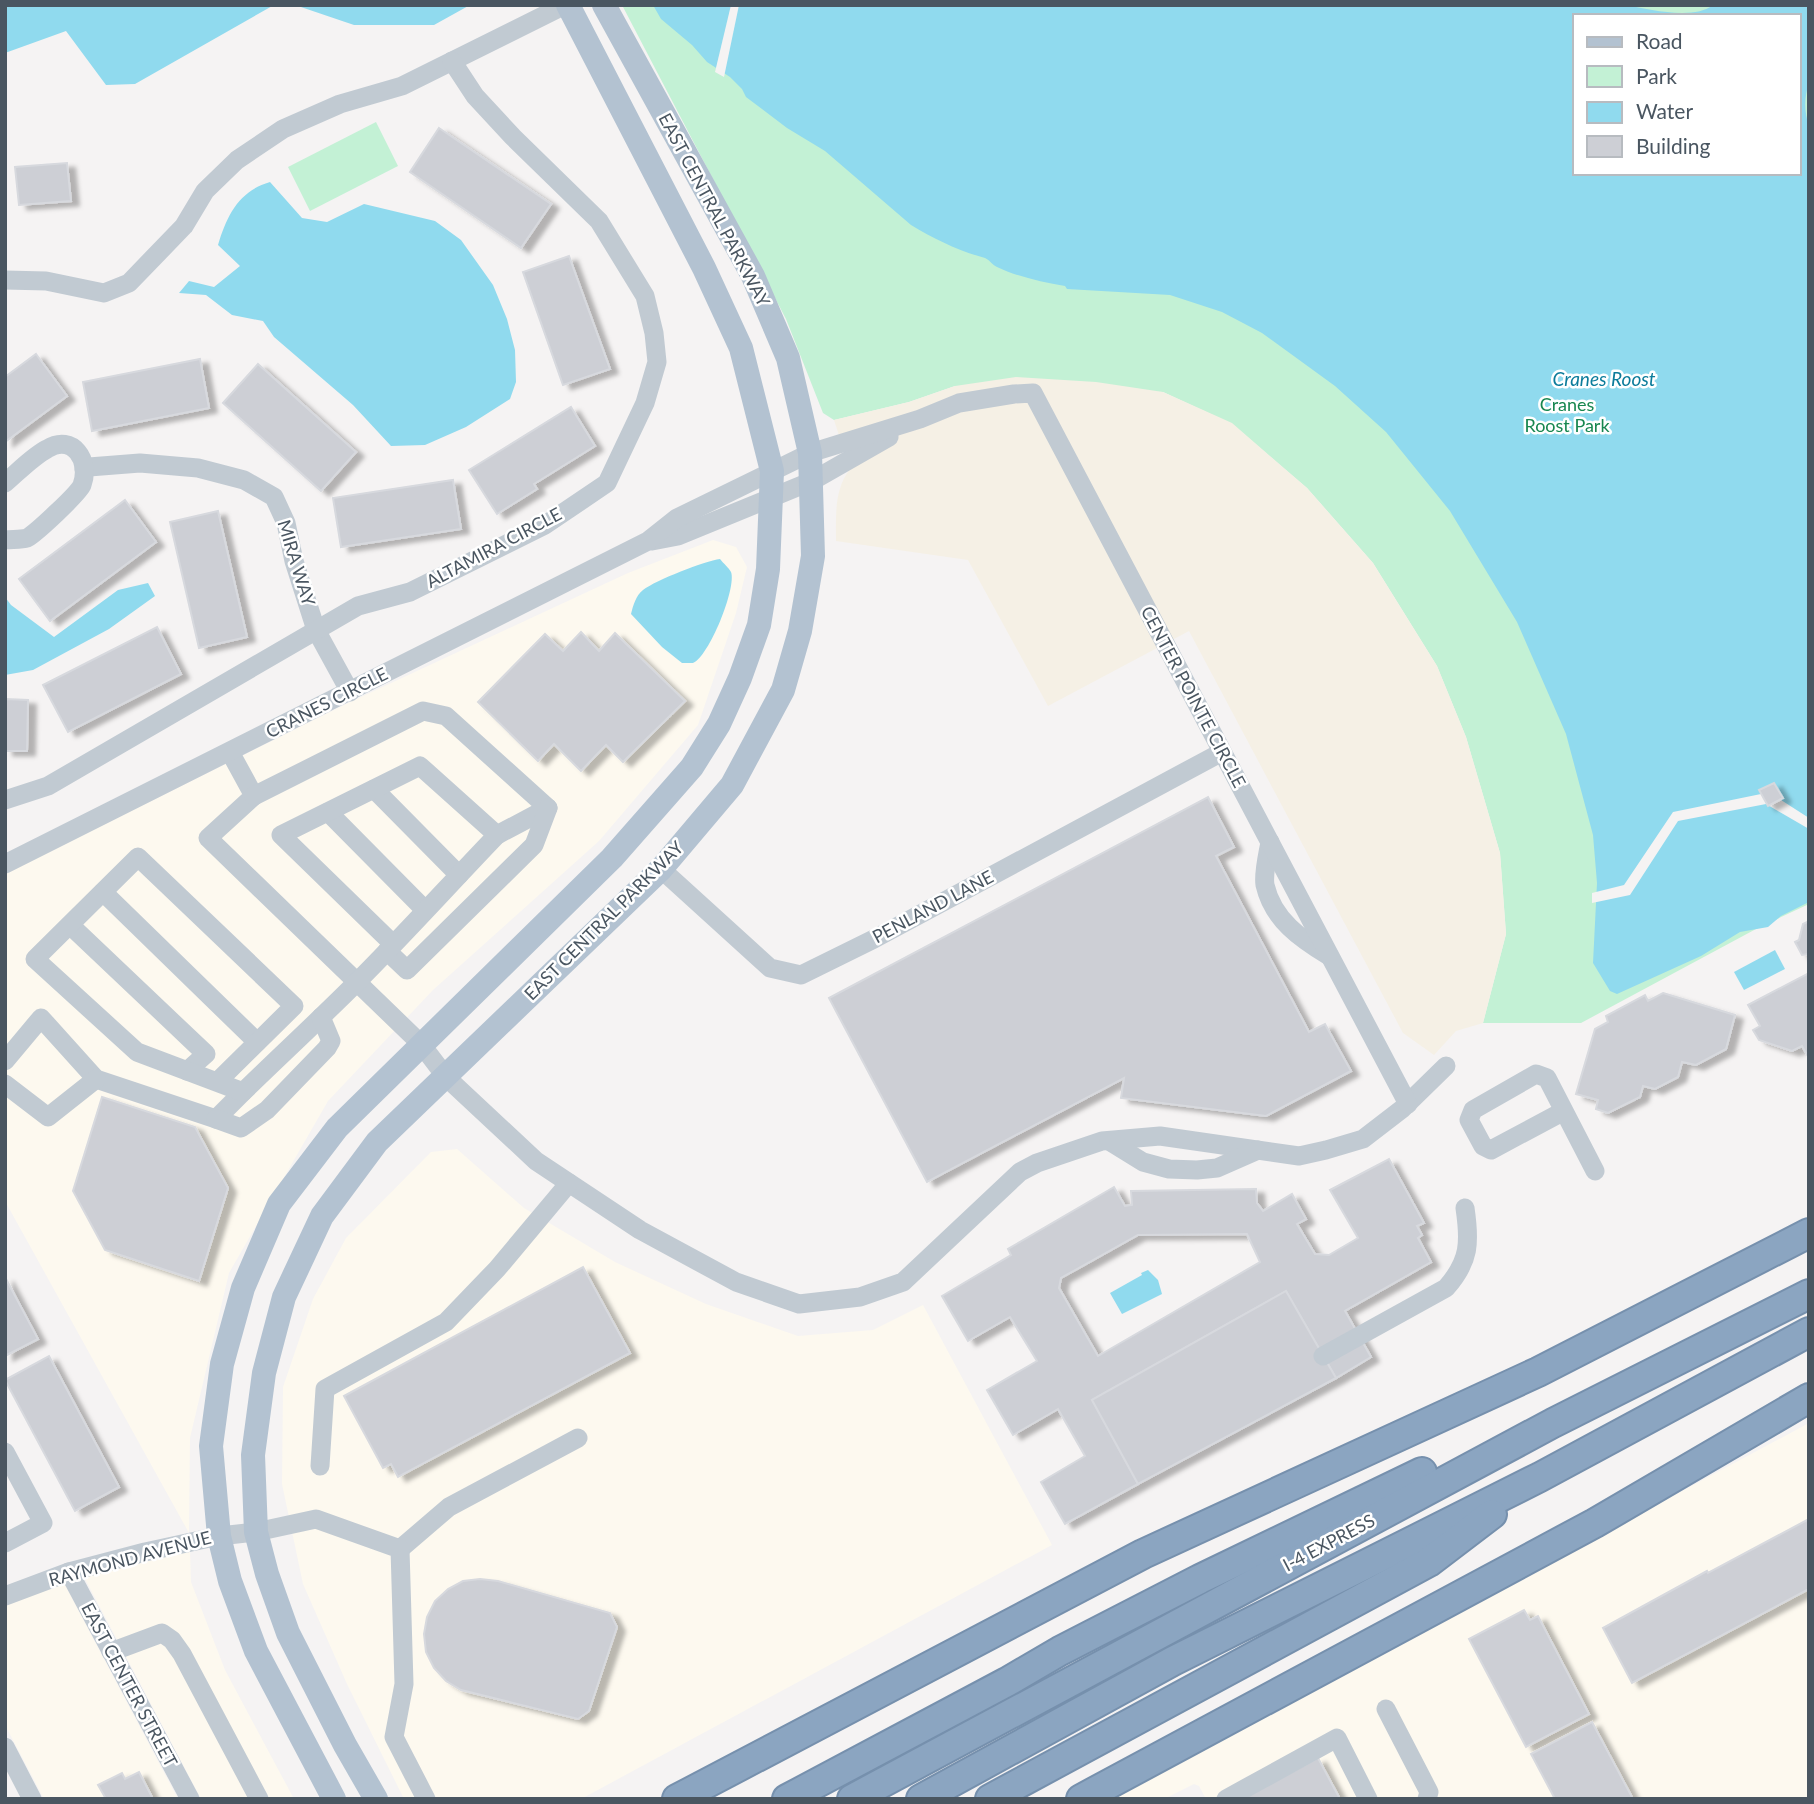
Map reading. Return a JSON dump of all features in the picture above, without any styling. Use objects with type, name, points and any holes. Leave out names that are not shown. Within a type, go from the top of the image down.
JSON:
[{"type":"highway","points":[[677,1799],[1143,1554],[1538,1371],[1809,1233]]},
{"type":"highway","name":"I-4 EXPRESS","points":[[852,1799],[1553,1423],[1809,1294]]},
{"type":"highway","name":"I-4 EXPRESS","points":[[921,1799],[1173,1661],[1540,1477],[1809,1332]]},
{"type":"highway","points":[[1081,1799],[1595,1523],[1809,1398]]},
{"type":"highway","points":[[787,1799],[995,1689],[1060,1651],[1212,1573],[1494,1438],[1553,1423]]},
{"type":"highway","points":[[989,1799],[1429,1562],[1540,1477]]},
{"type":"main road","name":"EAST CENTRAL PARKWAY","points":[[334,1799],[256,1651],[230,1581],[219,1536],[211,1446],[222,1364],[243,1288],[279,1204],[337,1128],[604,867],[692,767],[719,724],[740,678],[759,625],[768,569],[772,471],[741,348],[705,268],[567,5]]},
{"type":"main road","name":"EAST CENTRAL PARKWAY","points":[[376,1799],[288,1633],[267,1574],[256,1532],[253,1455],[264,1373],[284,1297],[322,1216],[377,1143],[661,869],[732,785],[783,690],[800,631],[813,556],[810,453],[788,358],[753,276],[604,5]]},
{"type":"street","points":[[5,279],[46,281],[104,293],[129,283],[184,226],[205,191],[237,160],[283,129],[340,104],[402,86],[567,5]]},
{"type":"street","name":"ALTAMIRA CIRCLE","points":[[5,800],[48,786],[358,607],[410,592],[545,525],[607,483],[645,403],[657,362],[654,333],[645,296],[599,221],[475,96],[452,61]]},
{"type":"street","name":"CENTER POINTE CIRCLE","points":[[810,453],[920,419],[959,403],[1033,393],[1408,1104]]},
{"type":"street","name":"CENTER POINTE CIRCLE","points":[[812,481],[920,419]]},
{"type":"street","points":[[5,484],[47,449],[60,444],[72,445],[82,456],[84,469],[81,486],[67,503],[26,538],[5,540]]},
{"type":"street","name":"CRANES CIRCLE","points":[[5,864],[648,541],[677,518],[810,453]]},
{"type":"street","name":"MIRA WAY","points":[[84,469],[140,463],[198,468],[244,480],[274,497],[286,523],[294,561],[316,630],[350,692]]},
{"type":"street","name":"CRANES CIRCLE","points":[[648,541],[678,536],[812,481]]},
{"type":"street","points":[[548,808],[446,716],[423,710],[254,796],[208,838],[421,1044],[446,1077],[536,1161],[640,1230],[736,1282],[799,1304],[860,1297],[903,1282],[1020,1172],[1037,1163],[1110,1140],[1160,1136],[1299,1156],[1363,1139],[1408,1104],[1446,1066]]},
{"type":"street","points":[[230,752],[254,796]]},
{"type":"street","name":"PENLAND LANE","points":[[661,869],[771,968],[802,975],[1222,752]]},
{"type":"street","points":[[497,835],[420,766],[281,835],[390,947],[407,970],[534,845],[548,808]]},
{"type":"street","points":[[374,789],[459,875]]},
{"type":"street","points":[[216,1119],[357,982],[497,835],[548,808]]},
{"type":"street","points":[[328,812],[425,910]]},
{"type":"street","points":[[1270,842],[1265,884],[1279,916],[1299,938],[1331,957]]},
{"type":"street","points":[[217,1082],[294,1006],[138,857],[35,959],[136,1052],[243,1092]]},
{"type":"street","points":[[103,892],[257,1042]]},
{"type":"street","points":[[70,925],[206,1054],[187,1071]]},
{"type":"street","points":[[5,1061],[41,1018],[96,1079],[241,1128],[267,1110],[327,1048],[331,1041],[321,1017]]},
{"type":"street","points":[[1564,1111],[1491,1150],[1483,1146],[1469,1120],[1473,1110],[1536,1074],[1547,1078],[1595,1171]]},
{"type":"street","points":[[5,1084],[48,1117],[96,1079]]},
{"type":"street","points":[[1110,1140],[1143,1162],[1169,1169],[1217,1168],[1258,1150]]},
{"type":"street","points":[[320,1466],[325,1389],[446,1322],[497,1269],[569,1184]]},
{"type":"street","points":[[1323,1356],[1446,1288],[1459,1272],[1468,1252],[1469,1235],[1465,1208]]},
{"type":"street","points":[[426,1799],[394,1737],[404,1684],[400,1549],[449,1507],[578,1438]]},
{"type":"street","points":[[5,1452],[43,1522],[5,1543]]},
{"type":"street","name":"RAYMOND AVENUE","points":[[5,1596],[69,1572],[145,1552],[219,1536],[316,1520],[400,1549]]},
{"type":"street","name":"EAST CENTER STREET","points":[[69,1572],[190,1799]]},
{"type":"street","points":[[111,1652],[162,1633],[172,1640],[259,1799]]},
{"type":"street","points":[[1386,1709],[1429,1792],[1427,1799]]},
{"type":"street","points":[[1226,1799],[1337,1738],[1368,1799]]},
{"type":"street","points":[[5,1747],[32,1799]]},
{"type":"shaded area","points":[[713,540],[736,547],[747,567],[736,613],[698,725],[599,841],[433,990],[328,1101],[229,1273],[190,1438],[189,1533],[5,1201],[5,874],[346,704],[628,573]]},
{"type":"shaded area","points":[[457,1149],[524,1208],[615,1262],[706,1304],[798,1336],[873,1330],[923,1305],[1052,1545],[581,1799],[404,1799],[347,1684],[303,1584],[282,1484],[283,1387],[313,1299],[346,1238],[431,1152]]},
{"type":"shaded area","points":[[1809,1423],[1809,1799],[1206,1799],[1199,1786],[1194,1784],[1164,1799],[1108,1799]]},
{"type":"shaded area","points":[[190,1551],[191,1582],[225,1670],[294,1799],[201,1799],[84,1577]]},
{"type":"shaded area","points":[[64,1583],[178,1799],[44,1799],[5,1725],[5,1606]]},
{"type":"green space","name":"Cranes Roost","points":[[622,5],[1809,5],[1809,904],[1756,929],[1581,1023],[1483,1023],[1506,934],[1500,853],[1466,737],[1437,666],[1373,563],[1307,488],[1232,424],[1163,392],[955,386],[909,402],[834,420],[823,413],[786,319]]},
{"type":"green space","points":[[376,122],[398,166],[310,211],[288,167]]},
{"type":"sand","points":[[1016,377],[1096,382],[1163,392],[1232,423],[1307,488],[1373,563],[1437,666],[1466,737],[1500,853],[1506,934],[1483,1023],[1456,1031],[1434,1055],[1403,1033],[1189,631],[1048,706],[968,560],[836,541],[839,494],[850,469],[834,420],[909,402],[955,386]]},
{"type":"water","points":[[5,5],[274,5],[135,84],[106,85],[66,31],[5,53]]},
{"type":"water","points":[[295,5],[470,5],[434,25],[354,25]]},
{"type":"water","name":"Cranes Roost","points":[[653,5],[1627,5],[1684,13],[1705,10],[1713,5],[1809,5],[1809,83],[1805,104],[1809,126],[1809,902],[1781,916],[1768,927],[1740,932],[1701,956],[1617,994],[1610,991],[1593,963],[1597,883],[1593,835],[1566,734],[1517,622],[1450,511],[1386,432],[1335,386],[1262,333],[1222,312],[1170,295],[1067,289],[1065,286],[1030,279],[1005,271],[985,258],[938,240],[911,225],[825,151],[787,128],[746,97],[730,77],[707,62],[692,45],[661,19]]},
{"type":"water","points":[[270,182],[302,218],[327,222],[364,204],[435,221],[461,240],[493,285],[507,319],[515,350],[516,382],[510,399],[466,427],[425,445],[391,446],[353,405],[274,337],[263,321],[232,315],[206,295],[179,293],[189,281],[214,287],[240,266],[218,245],[230,214],[242,198],[250,191]]},
{"type":"water","points":[[720,559],[731,572],[732,580],[726,606],[707,648],[693,663],[682,663],[662,647],[631,614],[634,604],[641,592],[649,586],[703,563]]},
{"type":"water","points":[[148,583],[155,596],[109,629],[33,670],[5,675],[5,597],[11,605],[54,637],[118,590]]},
{"type":"water","points":[[1775,950],[1785,969],[1744,990],[1734,972]]},
{"type":"water","points":[[1148,1270],[1158,1280],[1162,1294],[1122,1314],[1110,1293]]},
{"type":"pier","points":[[731,5],[739,5],[724,77],[715,72]]},
{"type":"pier","points":[[1774,783],[1783,798],[1781,800],[1809,818],[1809,829],[1766,804],[1678,821],[1630,895],[1592,903],[1592,893],[1624,885],[1673,812],[1761,794],[1759,790]]},
{"type":"building","points":[[439,128],[551,204],[521,248],[410,172]]},
{"type":"building","points":[[67,163],[71,201],[19,205],[15,167]]},
{"type":"building","points":[[569,256],[610,369],[563,385],[523,272]]},
{"type":"building","points":[[36,354],[67,396],[5,442],[5,377]]},
{"type":"building","points":[[200,359],[209,408],[92,431],[83,382]]},
{"type":"building","points":[[258,364],[356,452],[321,491],[223,403]]},
{"type":"building","points":[[571,407],[595,446],[534,484],[537,489],[497,514],[469,470]]},
{"type":"building","points":[[453,480],[461,529],[341,547],[333,498]]},
{"type":"building","points":[[125,500],[156,542],[50,621],[19,579]]},
{"type":"building","points":[[218,511],[247,637],[199,648],[170,522]]},
{"type":"building","points":[[157,627],[181,674],[68,732],[43,685]]},
{"type":"building","points":[[581,632],[599,651],[615,633],[685,701],[623,762],[606,745],[581,771],[554,744],[538,761],[478,702],[545,634],[563,651]]},
{"type":"building","points":[[5,699],[28,700],[27,751],[5,751]]},
{"type":"building","points":[[1774,783],[1783,798],[1768,806],[1759,790]]},
{"type":"building","points":[[1208,797],[1234,847],[1216,856],[1309,1032],[1325,1024],[1351,1071],[1266,1116],[1121,1098],[1124,1078],[927,1182],[829,998]]},
{"type":"building","points":[[1809,921],[1809,954],[1802,955],[1795,942],[1799,940],[1803,924]]},
{"type":"building","points":[[1807,974],[1809,1058],[1802,1046],[1792,1051],[1759,1040],[1753,1030],[1760,1026],[1748,1005]]},
{"type":"building","points":[[1663,993],[1735,1015],[1726,1049],[1696,1065],[1682,1062],[1678,1077],[1655,1089],[1643,1086],[1640,1097],[1608,1113],[1596,1109],[1598,1100],[1576,1094],[1595,1029],[1608,1022],[1606,1016],[1645,995],[1648,1001]]},
{"type":"building","points":[[102,1097],[195,1127],[228,1188],[199,1281],[105,1250],[73,1191]]},
{"type":"building","points":[[1389,1159],[1424,1223],[1417,1226],[1422,1235],[1418,1238],[1431,1262],[1345,1311],[1371,1357],[1336,1378],[1286,1291],[1092,1400],[1138,1484],[1065,1524],[1041,1482],[1085,1456],[1058,1409],[1013,1435],[987,1390],[1037,1361],[1010,1317],[968,1341],[942,1296],[1011,1255],[1008,1249],[1114,1187],[1125,1206],[1132,1205],[1131,1191],[1256,1189],[1257,1203],[1263,1211],[1292,1194],[1306,1219],[1297,1224],[1315,1254],[1329,1255],[1358,1238],[1330,1190]],"holes":[[[1247,1234],[1260,1262],[1098,1356],[1059,1288],[1061,1278],[1138,1235]]]},
{"type":"building","points":[[583,1267],[630,1353],[398,1477],[391,1464],[383,1468],[344,1396]]},
{"type":"building","points":[[5,1277],[38,1339],[5,1356]]},
{"type":"building","points":[[1286,1291],[1336,1378],[1138,1484],[1092,1400]]},
{"type":"building","points":[[49,1356],[119,1487],[75,1511],[5,1380]]},
{"type":"building","points":[[1809,1519],[1809,1589],[1632,1683],[1603,1628]]},
{"type":"building","points":[[463,1581],[498,1581],[610,1613],[617,1627],[589,1711],[578,1719],[461,1690],[446,1681],[434,1668],[426,1652],[424,1634],[427,1617],[435,1601],[448,1589]]},
{"type":"building","points":[[1524,1610],[1530,1620],[1538,1616],[1589,1714],[1526,1747],[1469,1639]]},
{"type":"building","points":[[1592,1722],[1633,1799],[1555,1799],[1531,1754]]},
{"type":"building","points":[[1318,1758],[1340,1799],[1241,1799]]},
{"type":"building","points":[[139,1772],[153,1799],[106,1799],[98,1785],[122,1773],[125,1779]]},
{"type":"park label","name":"Cranes Roost Park","points":[[1567,415]]}]
